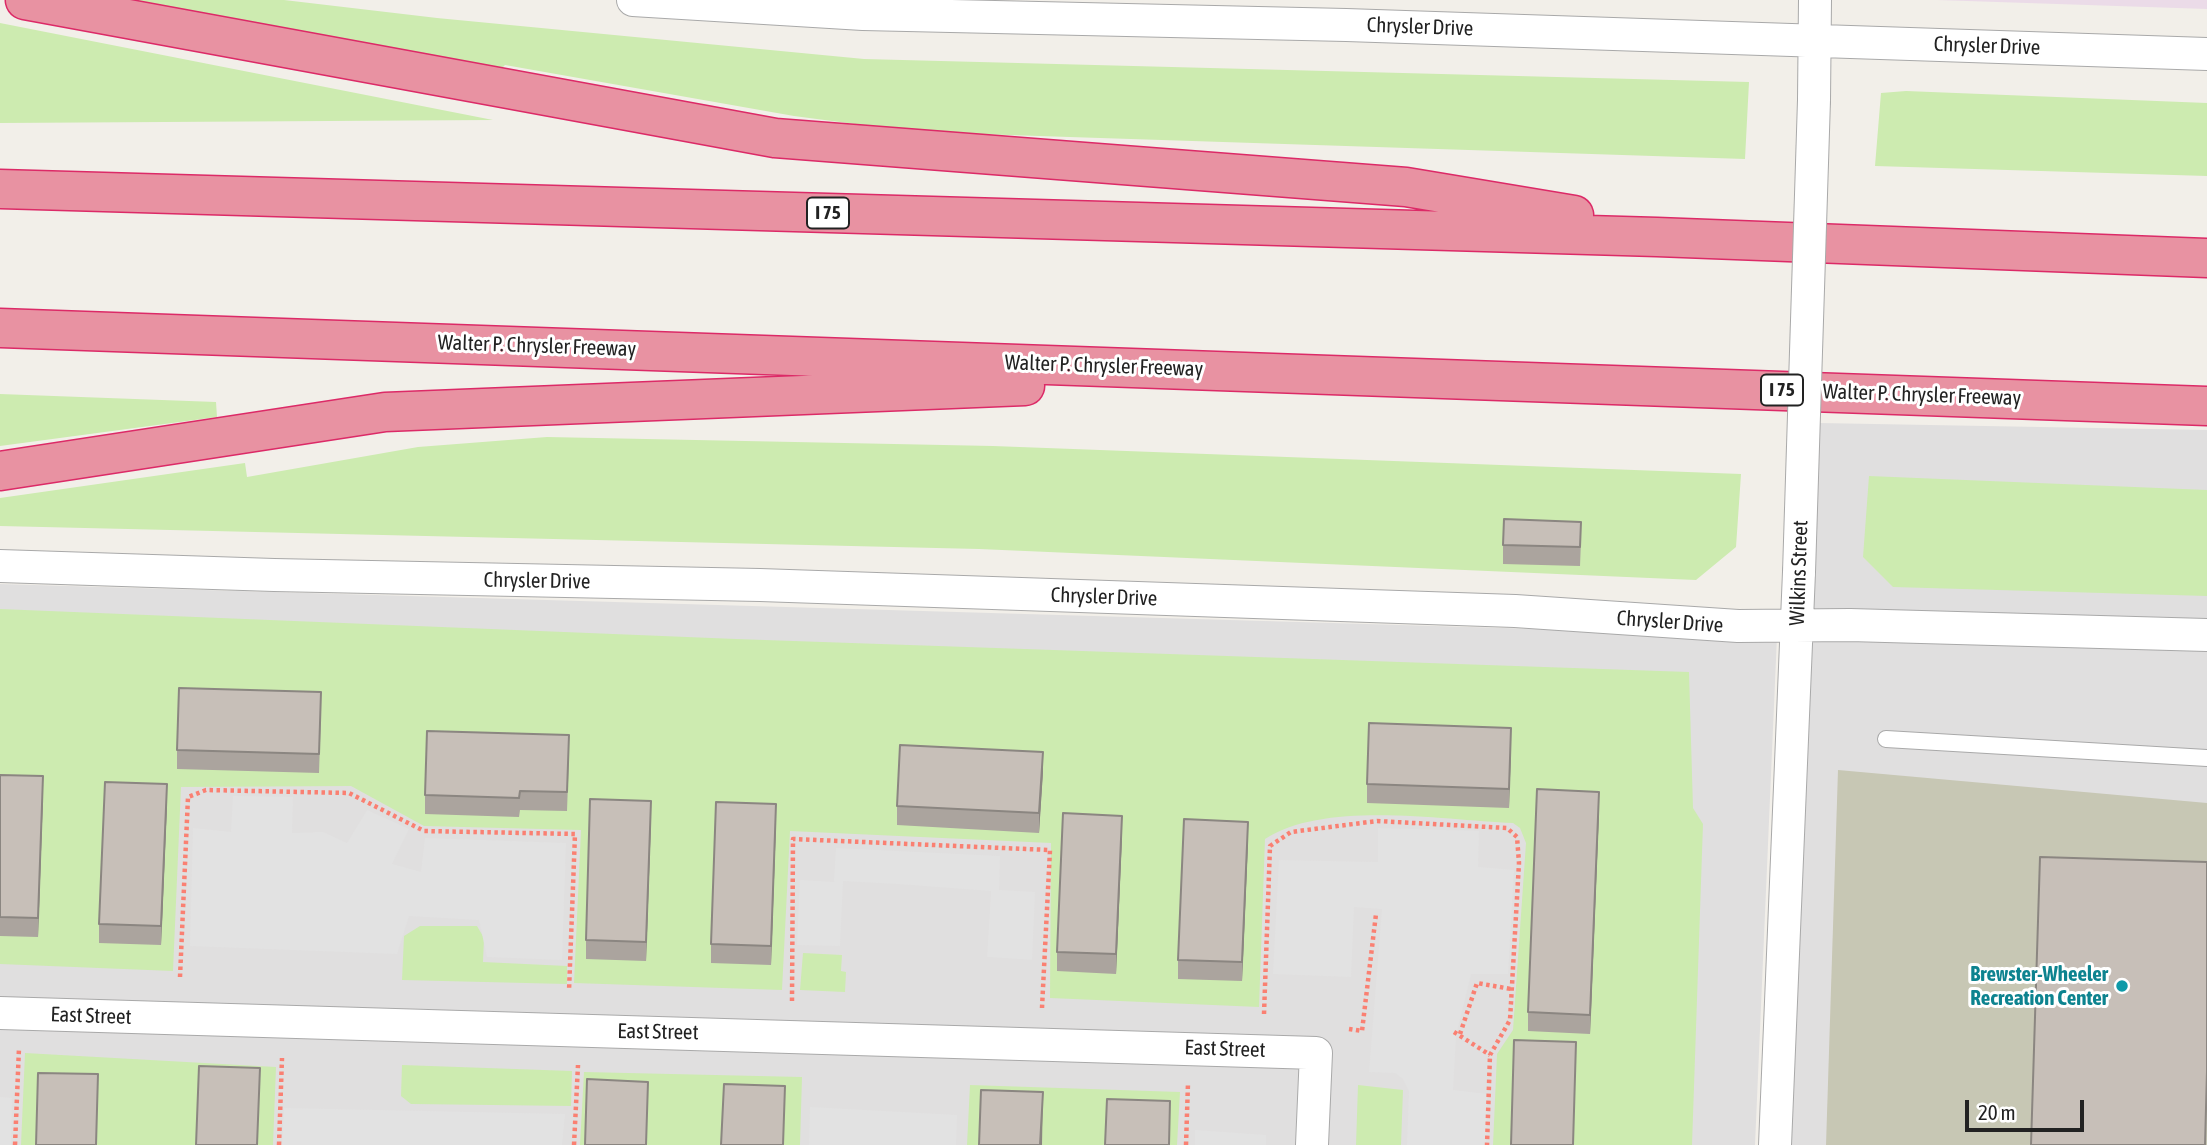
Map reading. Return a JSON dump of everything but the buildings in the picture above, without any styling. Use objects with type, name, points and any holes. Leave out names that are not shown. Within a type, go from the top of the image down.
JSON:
[{"type":"highway","points":[[25,0],[775,138],[1406,187],[1587,217],[1657,237]]},
{"type":"highway","name":"I 75","points":[[0,188],[1657,237],[2207,258]]},
{"type":"highway","name":"Walter P. Chrysler Freeway","points":[[0,328],[2207,406]]},
{"type":"highway","points":[[0,471],[385,412],[1358,374]]},
{"type":"street","name":"Chrysler Drive","points":[[634,0],[863,14],[1346,25],[2207,54]]},
{"type":"street","name":"Wilkins Street","points":[[1774,1145],[1799,572],[1815,0]]},
{"type":"street","name":"Chrysler Drive","points":[[0,566],[274,575],[760,585],[1445,609],[1797,627],[1863,626],[2207,635]]},
{"type":"street","name":"East Street","points":[[0,1013],[1315,1053],[1312,1145]]},
{"type":"lane","points":[[1886,739],[2207,758]]},
{"type":"path","points":[[180,977],[188,797],[206,790],[349,793],[424,831],[575,834],[569,991]]},
{"type":"path","points":[[1265,1014],[1270,846],[1291,832],[1377,821],[1507,828],[1517,837],[1519,863],[1510,1020],[1490,1055],[1487,1145]]},
{"type":"path","points":[[792,1000],[793,839],[1050,850],[1042,1008]]},
{"type":"path","points":[[1349,1029],[1362,1031],[1366,1024],[1376,914]]},
{"type":"path","points":[[1460,1034],[1477,983],[1511,989]]},
{"type":"path","points":[[1454,1032],[1490,1055]]},
{"type":"path","points":[[15,1145],[19,1047]]},
{"type":"path","points":[[279,1145],[282,1058]]},
{"type":"path","points":[[574,1145],[578,1064]]},
{"type":"path","points":[[1186,1145],[1188,1083]]},
{"type":"shaded area","points":[[1937,0],[2207,0],[2207,9]]},
{"type":"shaded area","points":[[1819,423],[2207,430],[2207,1145],[1787,1145]]},
{"type":"shaded area","points":[[0,584],[1777,636],[1755,1145],[0,1145]]},
{"type":"shaded area","points":[[1838,770],[2207,803],[2207,1145],[1826,1145]]},
{"type":"shaded area","points":[[233,796],[293,797],[292,833],[323,832],[347,843],[367,810],[409,829],[392,864],[421,872],[425,838],[566,843],[562,960],[487,957],[479,920],[409,916],[397,954],[190,946],[193,828],[231,832]]},
{"type":"shaded area","points":[[1378,828],[1479,831],[1478,867],[1514,870],[1508,974],[1471,974],[1456,1036],[1453,1090],[1487,1094],[1486,1145],[1407,1145],[1409,1091],[1403,1079],[1395,1073],[1369,1072],[1382,909],[1354,907],[1351,977],[1273,974],[1279,860],[1378,862]]},
{"type":"shaded area","points":[[836,848],[1000,856],[999,890],[1035,892],[1032,960],[987,957],[991,891],[898,884],[843,881],[840,946],[797,945],[800,880],[834,882]]},
{"type":"shaded area","points":[[0,1097],[12,1098],[11,1145],[0,1145]]},
{"type":"shaded area","points":[[810,1107],[957,1115],[956,1145],[809,1145]]},
{"type":"shaded area","points":[[284,1108],[565,1114],[562,1145],[282,1145]]},
{"type":"shaded area","points":[[1195,1130],[1266,1135],[1266,1145],[1195,1145]]},
{"type":"green space","points":[[118,0],[284,0],[437,18],[864,59],[1749,82],[1745,159],[916,132],[794,116],[505,65],[498,72]]},
{"type":"green space","points":[[0,23],[493,120],[0,123]]},
{"type":"green space","points":[[1906,91],[2207,103],[2207,176],[1875,166],[1881,93]]},
{"type":"green space","points":[[0,394],[216,402],[217,417],[0,446]]},
{"type":"green space","points":[[547,437],[993,446],[1741,474],[1736,547],[1696,580],[979,549],[0,526],[0,498],[245,463],[247,477],[418,447]]},
{"type":"green space","points":[[1869,476],[2207,490],[2207,596],[1893,587],[1863,557]]},
{"type":"green space","points":[[0,609],[736,639],[1689,672],[1693,808],[1703,824],[1692,1145],[1493,1145],[1497,1054],[1513,1030],[1526,843],[1520,828],[1513,823],[1419,816],[1351,816],[1290,827],[1265,839],[1259,1007],[1050,998],[1051,843],[790,831],[782,990],[574,983],[581,830],[424,826],[351,786],[181,787],[173,971],[0,964]]},
{"type":"green space","points":[[420,926],[477,926],[484,938],[483,962],[567,966],[567,984],[402,980],[404,936]]},
{"type":"green space","points":[[803,953],[842,955],[841,971],[846,972],[845,992],[800,990]]},
{"type":"green space","points":[[25,1053],[276,1067],[273,1145],[21,1145]]},
{"type":"green space","points":[[402,1065],[572,1071],[571,1106],[411,1104],[401,1096]]},
{"type":"green space","points":[[584,1072],[802,1077],[800,1145],[580,1145]]},
{"type":"green space","points":[[970,1085],[1180,1092],[1177,1145],[967,1145]]},
{"type":"green space","points":[[1358,1085],[1403,1090],[1401,1145],[1356,1145]]},
{"type":"place","name":"Brewster-Wheeler Recreation Center","points":[[2122,986]]}]
